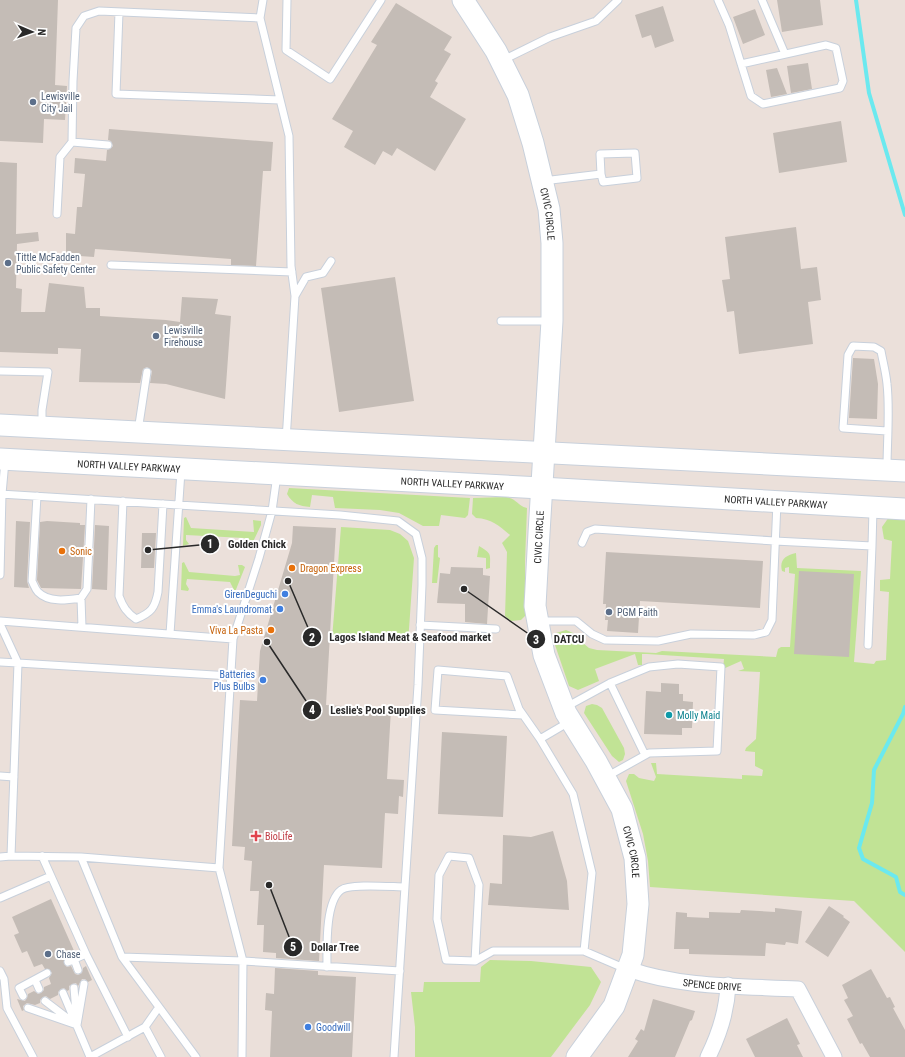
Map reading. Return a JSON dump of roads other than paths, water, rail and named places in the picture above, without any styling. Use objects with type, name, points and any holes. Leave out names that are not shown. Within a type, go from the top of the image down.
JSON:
[{"type":"main road","name":"CIVIC CIRCLE","points":[[463,0],[496,51],[518,95],[533,143],[548,209],[552,243],[552,321],[535,606],[544,654],[568,714],[622,809],[635,858],[638,904],[634,955],[614,1006],[578,1057]]},
{"type":"main road","points":[[0,425],[896,470]]},
{"type":"main road","points":[[107,465],[109,430]]},
{"type":"main road","points":[[181,469],[184,434]]},
{"type":"main road","points":[[277,474],[285,440]]},
{"type":"main road","name":"NORTH VALLEY PARKWAY","points":[[2,459],[905,509]]},
{"type":"street","name":"SPENCE DRIVE","points":[[628,970],[649,977],[669,981],[798,989],[834,1057]]},
{"type":"street","points":[[708,1057],[726,1005],[728,985]]},
{"type":"lane","points":[[263,0],[260,18],[289,136],[292,272],[295,296],[288,425],[285,440]]},
{"type":"lane","points":[[287,0],[286,50],[330,79],[381,0]]},
{"type":"lane","points":[[501,61],[550,37],[596,21],[618,0]]},
{"type":"lane","points":[[718,0],[729,25],[741,64],[751,96],[763,104],[840,88],[843,81],[836,48],[826,45],[741,64]]},
{"type":"lane","points":[[762,0],[785,54]]},
{"type":"lane","points":[[57,214],[60,157],[72,142],[76,28],[84,16],[99,11],[260,18]]},
{"type":"lane","points":[[119,12],[116,94],[280,100]]},
{"type":"lane","points":[[72,142],[108,145]]},
{"type":"lane","points":[[635,153],[637,178],[602,182],[601,174],[600,154],[635,153]]},
{"type":"lane","points":[[542,181],[601,174]]},
{"type":"lane","points":[[295,296],[306,277],[323,272],[331,261]]},
{"type":"lane","points":[[111,265],[292,272]]},
{"type":"lane","points":[[501,321],[552,321]]},
{"type":"lane","points":[[887,431],[844,428],[848,355],[853,346],[874,347],[881,351],[887,384],[887,431],[896,470]]},
{"type":"lane","points":[[0,371],[48,372],[42,410],[42,427]]},
{"type":"lane","points":[[138,432],[147,372]]},
{"type":"lane","points":[[0,575],[2,459]]},
{"type":"lane","points":[[170,634],[181,469]]},
{"type":"lane","points":[[242,1057],[243,962],[219,868],[233,639],[259,558],[272,511],[277,474]]},
{"type":"lane","points":[[1,494],[398,520],[416,534],[422,558],[420,625],[406,887],[394,1057]]},
{"type":"lane","points":[[37,496],[32,581],[38,592],[48,599],[67,600],[81,598]]},
{"type":"lane","points":[[82,628],[81,598],[87,589],[92,499]]},
{"type":"lane","points":[[123,501],[120,596],[122,606],[136,620],[136,632]]},
{"type":"lane","points":[[538,621],[576,621],[592,634],[605,640],[658,641],[691,634],[754,635],[766,632],[772,620],[777,501]]},
{"type":"lane","points":[[136,620],[147,615],[156,604],[163,504]]},
{"type":"lane","points":[[868,645],[874,507]]},
{"type":"lane","points":[[582,543],[587,532],[595,529],[872,546]]},
{"type":"lane","points":[[11,856],[18,663],[0,623],[233,639]]},
{"type":"lane","points":[[420,625],[496,629]]},
{"type":"lane","points":[[0,662],[231,676]]},
{"type":"lane","points":[[540,738],[568,714],[610,683],[638,671],[658,665],[678,664],[721,667],[718,751],[655,752],[645,755],[605,778]]},
{"type":"lane","points":[[523,715],[434,710],[438,670],[507,676],[519,709],[540,738],[573,794],[592,873],[584,951]]},
{"type":"lane","points":[[610,683],[645,755]]},
{"type":"lane","points":[[0,776],[14,777]]},
{"type":"lane","points":[[42,856],[86,954],[128,1037]]},
{"type":"lane","points":[[475,961],[479,885],[469,858],[449,856],[439,875],[437,919],[446,960],[475,961],[493,951],[584,951],[628,970]]},
{"type":"lane","points":[[0,857],[81,857],[219,868]]},
{"type":"lane","points":[[81,857],[122,957],[196,1057]]},
{"type":"lane","points":[[0,898],[51,876]]},
{"type":"lane","points":[[327,967],[328,920],[335,897],[342,889],[359,886],[406,887]]},
{"type":"lane","points":[[78,970],[71,961],[86,954]]},
{"type":"lane","points":[[122,957],[400,971]]},
{"type":"lane","points":[[0,971],[4,979],[7,1008],[34,1057]]},
{"type":"lane","points":[[23,996],[19,988],[46,973]]},
{"type":"lane","points":[[35,980],[39,989]]},
{"type":"lane","points":[[77,1025],[84,984]]},
{"type":"lane","points":[[74,988],[77,1025]]},
{"type":"lane","points":[[63,993],[90,1057],[145,1027],[159,1007]]},
{"type":"lane","points":[[45,1001],[77,1025]]},
{"type":"lane","points":[[28,1008],[77,1025]]},
{"type":"lane","points":[[145,1027],[157,1055]]},
{"type":"waterway","points":[[856,0],[869,93],[905,215]]},
{"type":"waterway","points":[[905,707],[903,714],[874,770],[872,803],[859,848],[863,859],[896,877],[900,892],[905,895]]},
{"type":"place","name":"Lewisville City Jail","points":[[33,102]]},
{"type":"place","name":"Tittle McFadden Public Safety Center","points":[[8,263]]},
{"type":"place","name":"Lewisville Firehouse","points":[[156,336]]},
{"type":"place","name":"Golden Chick","points":[[148,550]]},
{"type":"place","name":"Sonic","points":[[62,551]]},
{"type":"place","name":"Dragon Express","points":[[292,568]]},
{"type":"place","name":"Lagos Island Meat & Seafood market","points":[[288,581]]},
{"type":"place","name":"DATCU","points":[[464,589]]},
{"type":"place","name":"GirenDeguchi","points":[[285,594]]},
{"type":"place","name":"Emma's Laundromat","points":[[280,609]]},
{"type":"place","name":"PGM Faith","points":[[609,612]]},
{"type":"place","name":"Viva La Pasta","points":[[271,630]]},
{"type":"place","name":"Leslie's Pool Supplies","points":[[267,642]]},
{"type":"place","name":"Batteries Plus Bulbs","points":[[263,680]]},
{"type":"place","name":"Molly Maid","points":[[669,715]]},
{"type":"place","name":"BioLife","points":[[256,836]]},
{"type":"place","name":"Dollar Tree","points":[[269,885]]},
{"type":"place","name":"Chase","points":[[48,954]]},
{"type":"place","name":"Goodwill","points":[[308,1027]]}]
